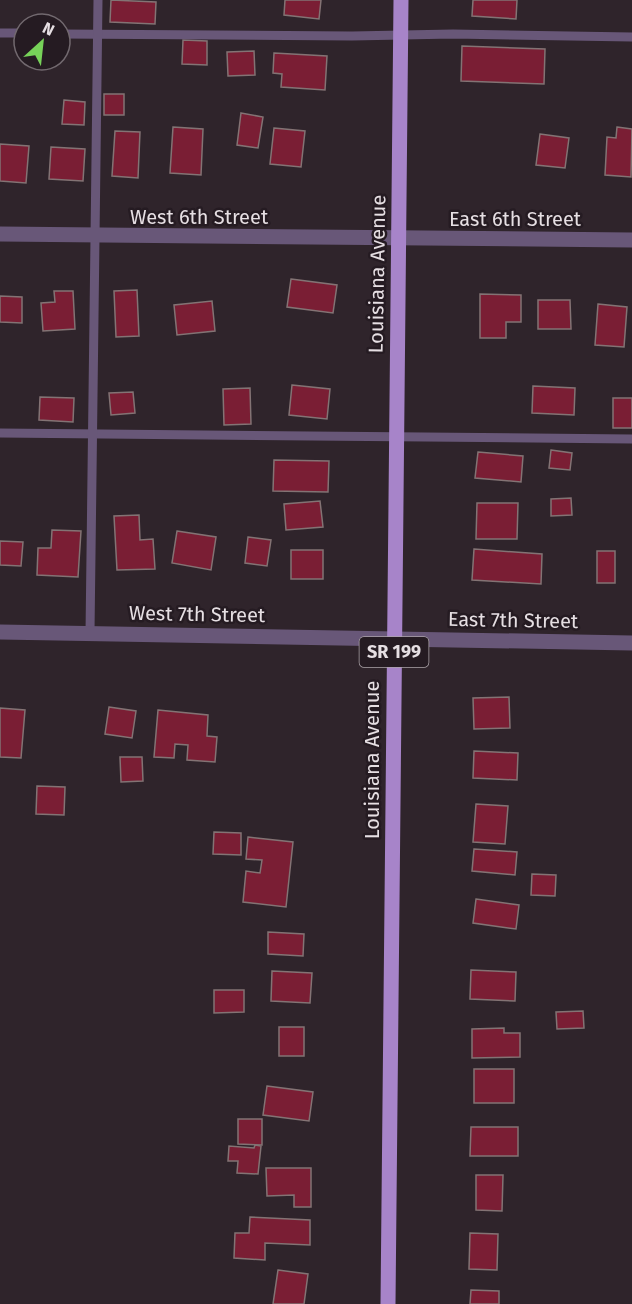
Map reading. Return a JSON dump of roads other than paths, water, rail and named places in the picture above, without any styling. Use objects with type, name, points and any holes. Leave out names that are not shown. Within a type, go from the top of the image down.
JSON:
[{"type":"main road","name":"Louisiana Avenue","points":[[388,1304],[401,0]]},
{"type":"street","name":"West 6th Street","points":[[0,234],[398,240]]},
{"type":"street","name":"East 6th Street","points":[[398,240],[632,240]]},
{"type":"street","name":"West 7th Street","points":[[0,632],[394,640]]},
{"type":"street","name":"East 7th Street","points":[[394,640],[632,643]]},
{"type":"lane","points":[[90,633],[98,0]]},
{"type":"lane","points":[[72,34],[401,34],[632,38]]},
{"type":"lane","points":[[0,433],[632,439]]}]
